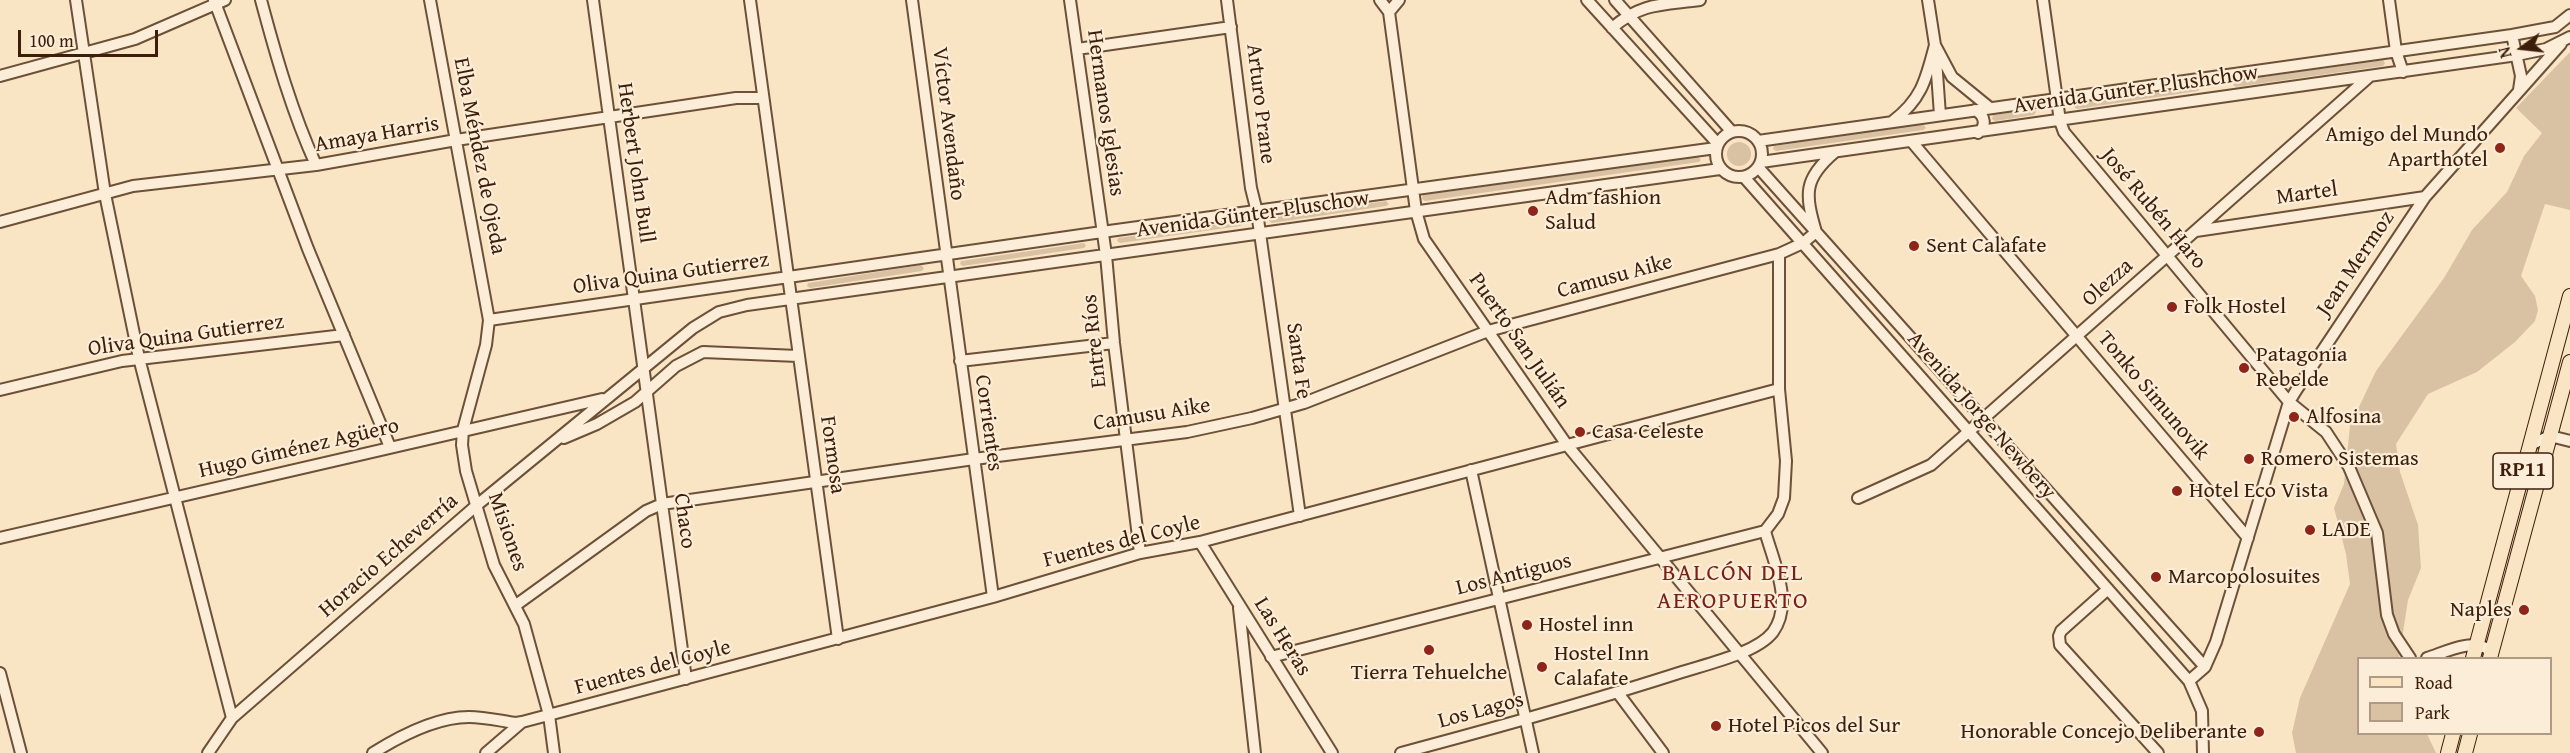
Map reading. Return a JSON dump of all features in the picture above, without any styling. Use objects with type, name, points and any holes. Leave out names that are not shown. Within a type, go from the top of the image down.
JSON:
[{"type":"main road","name":"RP11","points":[[2475,652],[2570,296]]},
{"type":"main road","name":"RP11","points":[[2490,657],[2570,362]]},
{"type":"main road","points":[[2448,751],[2453,735]]},
{"type":"main road","points":[[2465,753],[2470,735]]},
{"type":"street","points":[[76,0],[105,194],[139,358],[232,718]]},
{"type":"street","points":[[261,0],[283,81],[316,165]]},
{"type":"street","name":"Elba Méndez de Ojeda","points":[[430,0],[489,320]]},
{"type":"street","name":"Herbert John Bull","points":[[593,0],[645,367]]},
{"type":"street","name":"Formosa","points":[[750,0],[838,639]]},
{"type":"street","name":"Víctor Avendaño","points":[[912,0],[945,254]]},
{"type":"street","name":"Hermanos Iglesias","points":[[1070,0],[1102,232]]},
{"type":"street","name":"Arturo Prane","points":[[1227,0],[1251,188],[1257,212]]},
{"type":"street","points":[[1380,0],[1389,12],[1399,0]]},
{"type":"street","points":[[1587,0],[1717,146]]},
{"type":"street","points":[[1615,0],[1732,132]]},
{"type":"street","points":[[1612,28],[1628,14],[1640,9],[1700,0]]},
{"type":"street","points":[[1928,0],[1935,45],[1940,115],[1935,125],[1938,135],[1943,137]]},
{"type":"street","points":[[2043,0],[2060,122]]},
{"type":"street","points":[[2389,0],[2396,51],[2403,72]]},
{"type":"street","points":[[0,76],[135,39],[218,1],[308,249],[390,447]]},
{"type":"street","name":"Puerto San Julián","points":[[1389,12],[1416,211],[1424,239],[1567,445],[1822,753]]},
{"type":"street","points":[[2518,91],[2521,76],[2512,35],[2555,27],[2570,15]]},
{"type":"street","points":[[1077,49],[1231,27]]},
{"type":"street","name":"Avenida Gunter Plushchow","points":[[1758,141],[2512,35]]},
{"type":"street","name":"Jean Mermoz","points":[[2517,56],[2546,49],[2567,39]]},
{"type":"street","name":"Jean Mermoz","points":[[2189,681],[2205,667],[2216,642],[2289,402],[2424,197],[2567,39]]},
{"type":"street","points":[[1935,45],[1952,76],[1990,108]]},
{"type":"street","points":[[1892,122],[1912,104],[1923,88],[1935,45]]},
{"type":"street","name":"Avenida Gunter Plushchow","points":[[1760,165],[1834,152],[2517,56]]},
{"type":"street","points":[[2217,76],[2220,98]]},
{"type":"street","name":"Olezza","points":[[1858,498],[1931,465],[2370,76]]},
{"type":"street","name":"Amaya Harris","points":[[0,222],[133,186],[280,171],[456,140],[736,98],[763,98]]},
{"type":"street","points":[[1975,110],[1981,114],[1984,121],[1983,128],[1978,133]]},
{"type":"street","name":"José Rubén Haro","points":[[2060,122],[2070,141],[2289,402],[2326,432],[2349,467],[2377,533],[2387,615],[2394,634],[2410,657]]},
{"type":"street","points":[[1732,132],[1746,132],[1758,141],[1762,151],[1760,165],[1744,177],[1731,176],[1720,168],[1716,161],[1717,146],[1732,132]]},
{"type":"street","name":"Tonko Simunovik","points":[[1912,142],[2248,538]]},
{"type":"street","name":"Avenida Günter Pluschow","points":[[787,277],[1717,146]]},
{"type":"street","points":[[1816,232],[1808,198],[1814,172],[1834,152]]},
{"type":"street","name":"Avenida Jorge Newbery","points":[[1760,165],[1816,232],[2205,667]]},
{"type":"street","name":"Avenida Günter Pluschow","points":[[790,299],[1720,168]]},
{"type":"street","name":"Avenida Jorge Newbery","points":[[1744,177],[2189,681],[2202,711],[2203,753]]},
{"type":"street","name":"Martel","points":[[2196,231],[2424,197]]},
{"type":"street","name":"Santa Fe","points":[[1257,212],[1300,516]]},
{"type":"street","name":"Entre Ríos","points":[[1102,232],[1140,554]]},
{"type":"street","name":"Camusu Aike","points":[[516,605],[646,511],[662,504],[974,459],[1187,432],[1285,410],[1488,331],[1779,254],[1803,243],[1816,232]]},
{"type":"street","name":"Corrientes","points":[[945,254],[993,597]]},
{"type":"street","points":[[1765,531],[1778,514],[1784,498],[1786,461],[1779,389],[1779,254]]},
{"type":"street","name":"Oliva Quina Gutierrez","points":[[489,320],[787,277]]},
{"type":"street","name":"Horacio Echeverría","points":[[208,753],[232,718],[477,505],[705,319],[719,312],[747,305],[790,299]]},
{"type":"street","name":"Misiones","points":[[489,320],[486,345],[462,445],[466,471],[494,565],[524,624],[549,715],[554,753]]},
{"type":"street","name":"Oliva Quina Gutierrez","points":[[0,390],[139,358],[344,335]]},
{"type":"street","points":[[960,361],[1114,343]]},
{"type":"street","points":[[554,442],[621,410],[676,366],[702,352],[798,356]]},
{"type":"street","name":"Chaco","points":[[645,367],[686,679]]},
{"type":"street","name":"Fuentes del Coyle","points":[[486,753],[522,722],[993,597],[1140,554],[1200,542],[1779,389]]},
{"type":"street","name":"Hugo Giménez Agüero","points":[[0,538],[464,430],[586,404],[608,396]]},
{"type":"street","points":[[2530,445],[2550,436],[2570,441]]},
{"type":"street","points":[[1471,470],[1533,753]]},
{"type":"street","name":"Los Antiguos","points":[[1271,657],[1765,531]]},
{"type":"street","name":"Los Lagos","points":[[1401,753],[1618,693],[1739,653],[1760,643],[1773,633],[1780,617],[1783,598],[1765,531]]},
{"type":"street","points":[[2077,554],[2092,540]]},
{"type":"street","name":"Las Heras","points":[[1200,542],[1332,753]]},
{"type":"street","points":[[2108,589],[2065,627],[2058,640],[2066,655],[2158,753]]},
{"type":"street","points":[[1239,605],[1255,753]]},
{"type":"street","points":[[2430,657],[2457,648],[2475,652],[2487,648],[2490,657]]},
{"type":"street","points":[[0,673],[21,753]]},
{"type":"street","points":[[1618,693],[1663,753]]},
{"type":"street","points":[[373,753],[386,745],[450,719],[471,717],[522,722]]},
{"type":"street","points":[[2445,735],[2448,751]]},
{"type":"green space","points":[[2570,52],[2570,210],[2545,204],[2521,276],[2535,296],[2538,310],[2535,321],[2515,342],[2477,372],[2428,394],[2396,444],[2400,472],[2418,525],[2421,568],[2408,600],[2399,657],[2357,657],[2357,735],[2427,735],[2436,753],[2296,753],[2292,733],[2300,698],[2350,584],[2346,554],[2334,508],[2344,484],[2350,426],[2376,371],[2444,278],[2472,230],[2507,192],[2524,156],[2542,133],[2516,108]]},
{"type":"green space","points":[[2383,60],[2385,63],[2383,66],[2236,87],[2233,85],[2234,81]]},
{"type":"green space","points":[[2198,85],[2200,88],[2198,91],[2077,109],[2074,107],[2075,103]]},
{"type":"green space","points":[[2034,109],[2036,112],[2034,115],[1995,121],[1992,119],[1993,115]]},
{"type":"green space","points":[[1923,124],[1926,128],[1923,130],[1776,151],[1773,149],[1774,146]]},
{"type":"green space","points":[[1739,142],[1747,146],[1751,154],[1747,162],[1739,166],[1731,162],[1727,154],[1731,146]]},
{"type":"green space","points":[[1698,157],[1701,160],[1699,162],[1425,201],[1422,199],[1423,195]]},
{"type":"green space","points":[[1386,201],[1389,204],[1386,206],[1272,223],[1269,221],[1270,218]]},
{"type":"green space","points":[[1240,221],[1243,224],[1240,226],[1120,243],[1117,241],[1118,238]]},
{"type":"green space","points":[[1084,243],[1086,246],[1084,248],[963,266],[960,264],[961,261]]},
{"type":"green space","points":[[921,265],[924,268],[922,271],[810,288],[807,286],[808,283]]},
{"type":"place","name":"Amigo del Mundo Aparthotel","points":[[2500,148]]},
{"type":"place","name":"Adm fashion Salud","points":[[1533,211]]},
{"type":"place","name":"Sent Calafate","points":[[1914,246]]},
{"type":"place","name":"Folk Hostel","points":[[2172,307]]},
{"type":"place","name":"Patagonia Rebelde","points":[[2244,368]]},
{"type":"place","name":"Alfosina","points":[[2294,417]]},
{"type":"place","name":"Casa Celeste","points":[[1580,432]]},
{"type":"place","name":"Romero Sistemas","points":[[2249,459]]},
{"type":"place","name":"Hotel Eco Vista","points":[[2177,491]]},
{"type":"place","name":"LADE","points":[[2310,530]]},
{"type":"place","name":"Marcopolosuites","points":[[2156,577]]},
{"type":"place","name":"Naples","points":[[2524,610]]},
{"type":"place","name":"Hostel inn","points":[[1527,625]]},
{"type":"place","name":"Tierra Tehuelche","points":[[1429,650]]},
{"type":"place","name":"Hostel Inn Calafate","points":[[1542,667]]},
{"type":"place","name":"Hotel Picos del Sur","points":[[1716,726]]},
{"type":"place","name":"Honorable Concejo Deliberante","points":[[2259,732]]},
{"type":"district","name":"BALCÓN DEL AEROPUERTO","points":[[1733,588]]}]
